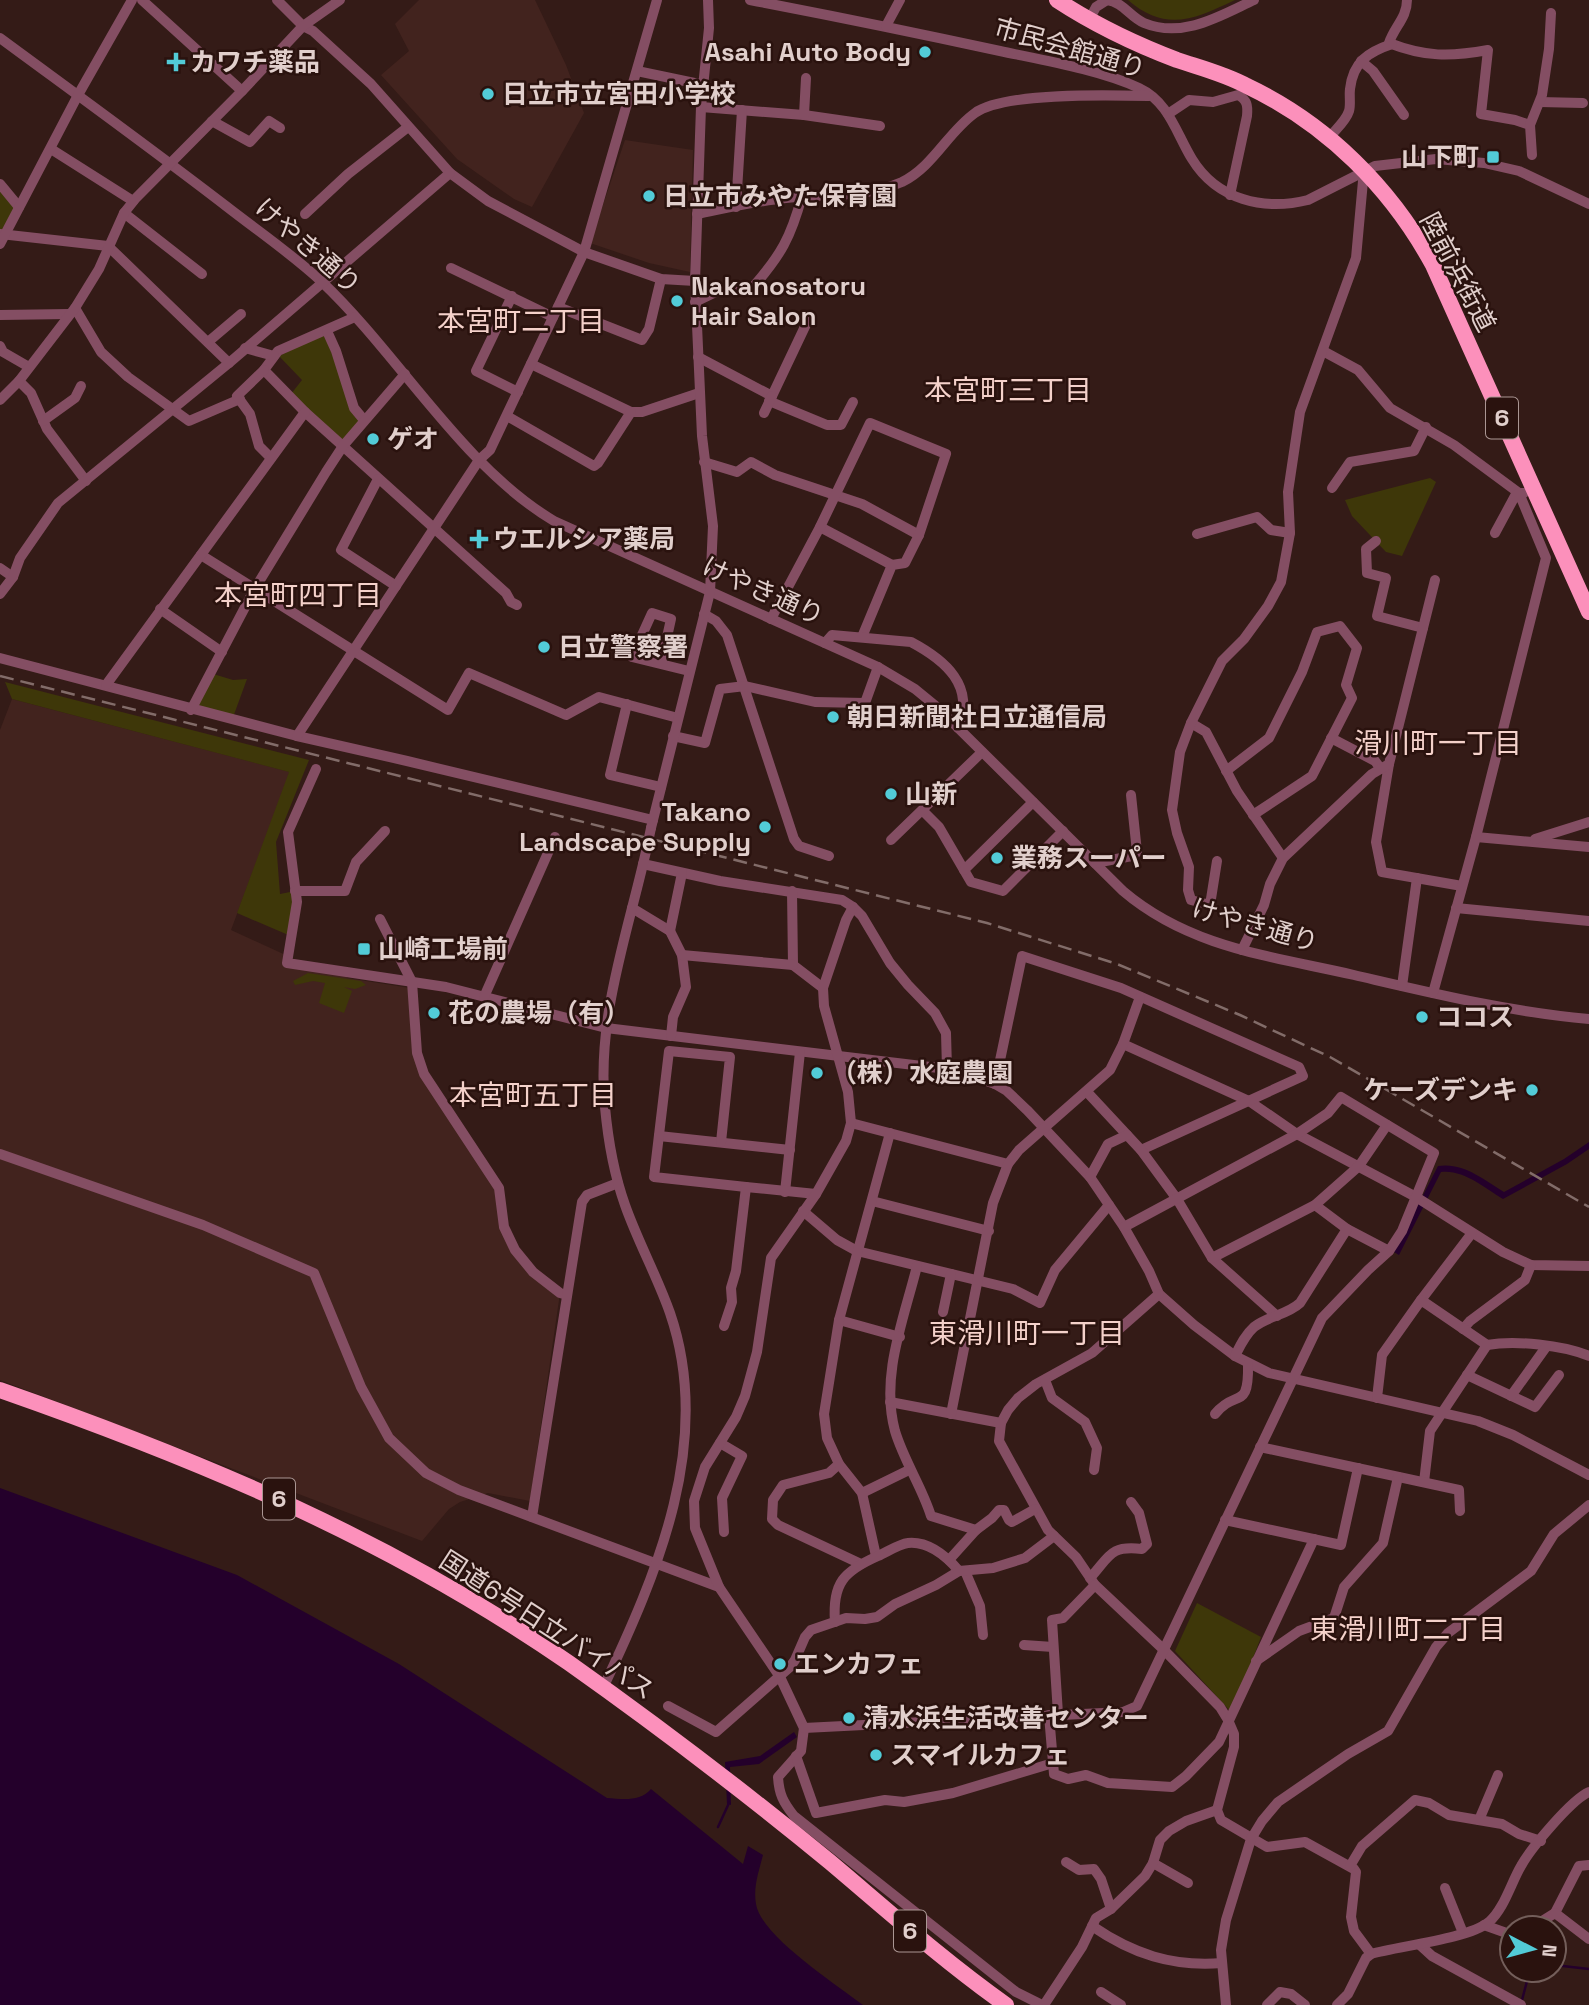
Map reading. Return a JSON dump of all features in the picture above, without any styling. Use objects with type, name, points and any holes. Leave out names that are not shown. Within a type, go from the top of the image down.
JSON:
[{"type":"highway","name":"陸前浜街道","points":[[1057,0],[1089,20],[1151,50],[1246,85],[1291,110],[1349,154],[1364,170],[1410,226],[1427,254],[1527,492],[1589,612]]},
{"type":"highway","name":"国道6号日立バイパス","points":[[0,1390],[179,1456],[269,1494],[468,1598],[640,1715],[827,1860],[906,1927],[1001,2001]]},
{"type":"street","points":[[132,0],[2,237],[108,246],[229,363]]},
{"type":"street","points":[[142,0],[242,91]]},
{"type":"street","points":[[277,0],[371,84],[450,173],[488,201],[584,252],[661,279],[695,281]]},
{"type":"street","points":[[0,400],[19,382],[72,311],[99,269],[124,213],[133,201],[303,26],[340,0]]},
{"type":"street","points":[[297,736],[479,460],[490,450],[507,416],[584,252],[657,0]]},
{"type":"street","points":[[603,1688],[632,1625],[655,1565],[673,1513],[685,1455],[687,1407],[677,1333],[618,1183],[607,1126],[604,1090],[606,1028],[612,989],[710,592],[713,526],[704,462],[695,302],[701,107],[709,28],[708,0]]},
{"type":"street","name":"市民会館通り","points":[[750,0],[886,26],[1076,68],[1131,85],[1152,96],[1168,114],[1200,170],[1230,195],[1264,205],[1308,200],[1375,166],[1436,159],[1484,163],[1532,176],[1589,204]]},
{"type":"street","points":[[886,26],[900,0]]},
{"type":"street","points":[[1089,20],[1096,7],[1107,0],[1117,2],[1147,24],[1171,29],[1200,25],[1255,0]]},
{"type":"street","points":[[1407,0],[1402,22],[1392,33],[1389,43],[1414,53],[1458,56],[1488,50],[1481,114],[1530,125]]},
{"type":"street","points":[[1532,155],[1530,125],[1539,102],[1549,50],[1550,13]]},
{"type":"street","name":"けやき通り","points":[[0,38],[277,244],[321,282],[355,317],[479,460],[509,489],[554,521],[878,667],[915,689],[1137,903],[1169,924],[1213,942],[1242,950],[1433,993],[1514,1011],[1589,1018]]},
{"type":"street","points":[[1329,138],[1348,115],[1350,81],[1360,61],[1371,51],[1392,44]]},
{"type":"street","points":[[1360,61],[1373,71],[1404,115]]},
{"type":"street","points":[[637,71],[704,85]]},
{"type":"street","points":[[804,116],[806,78]]},
{"type":"street","points":[[1168,114],[1189,100],[1213,103],[1238,94],[1245,99],[1248,106],[1247,116],[1230,195]]},
{"type":"street","points":[[697,214],[802,196],[863,195],[903,181],[917,172],[977,111],[996,105],[1045,97],[1152,96]]},
{"type":"street","points":[[1539,102],[1583,103]]},
{"type":"street","points":[[701,107],[880,125]]},
{"type":"street","points":[[736,207],[742,110]]},
{"type":"street","points":[[212,121],[250,142],[269,121],[281,128]]},
{"type":"street","points":[[305,215],[348,174],[408,127]]},
{"type":"street","points":[[51,149],[133,201]]},
{"type":"street","points":[[1217,861],[1210,905],[1191,900],[1188,890],[1189,867],[1172,810],[1180,752],[1191,723],[1222,661],[1244,639],[1268,606],[1281,582],[1290,533],[1288,492],[1300,412],[1356,258],[1364,170]]},
{"type":"street","points":[[0,594],[13,577],[20,558],[58,503],[229,363],[450,173]]},
{"type":"street","points":[[0,184],[19,207]]},
{"type":"street","points":[[695,302],[720,289],[753,287],[777,260],[794,228],[802,196]]},
{"type":"street","points":[[124,213],[202,274]]},
{"type":"street","points":[[451,268],[512,296],[642,340],[649,329],[661,279]]},
{"type":"street","points":[[512,296],[476,371],[518,392]]},
{"type":"street","points":[[0,315],[72,311]]},
{"type":"street","points":[[72,311],[101,352],[128,377],[189,421],[240,399]]},
{"type":"street","points":[[208,342],[241,314]]},
{"type":"street","points":[[764,413],[810,316]]},
{"type":"street","points":[[271,458],[259,446],[250,414],[237,396],[264,370],[278,351],[355,317]]},
{"type":"street","points":[[327,331],[340,360],[354,408],[364,420]]},
{"type":"street","points":[[0,346],[3,352],[29,367]]},
{"type":"street","points":[[245,348],[274,356]]},
{"type":"street","points":[[1324,351],[1358,370],[1390,408],[1527,492],[1546,558],[1476,836],[1433,993]]},
{"type":"street","points":[[698,357],[771,398],[827,425],[841,425],[853,402]]},
{"type":"street","points":[[531,364],[631,412],[642,412],[699,393]]},
{"type":"street","points":[[264,370],[305,412],[517,605]]},
{"type":"street","points":[[191,710],[254,590],[343,446],[405,374]]},
{"type":"street","points":[[19,382],[31,393],[43,421],[86,481]]},
{"type":"street","points":[[43,421],[75,398],[80,386]]},
{"type":"street","points":[[106,685],[305,412]]},
{"type":"street","points":[[507,416],[594,466],[631,412]]},
{"type":"street","points":[[771,618],[820,527],[870,424],[946,454],[919,535],[905,562],[892,565],[820,527]]},
{"type":"street","points":[[1332,488],[1350,462],[1414,451],[1426,428]]},
{"type":"street","points":[[704,462],[737,472],[751,462],[775,475],[884,514],[919,535]]},
{"type":"street","points":[[378,479],[341,550],[396,586]]},
{"type":"street","points":[[1495,533],[1515,496],[1527,492]]},
{"type":"street","points":[[1197,534],[1257,517],[1271,530],[1290,533]]},
{"type":"street","points":[[1376,541],[1366,549],[1367,573],[1386,578],[1377,616],[1423,628]]},
{"type":"street","points":[[201,555],[448,710],[469,673],[566,715],[599,697],[678,718]]},
{"type":"street","points":[[862,636],[892,565]]},
{"type":"street","points":[[0,568],[13,577]]},
{"type":"street","points":[[1435,580],[1385,766],[1376,842],[1382,872],[1462,886]]},
{"type":"street","points":[[160,609],[222,652]]},
{"type":"street","points":[[661,664],[671,620],[652,612],[632,657],[689,671]]},
{"type":"street","points":[[704,614],[723,627],[745,686],[794,839],[799,846],[829,856]]},
{"type":"street","points":[[1226,771],[1269,738],[1302,672],[1317,632],[1340,626],[1357,648],[1346,685],[1352,698],[1311,776],[1253,816]]},
{"type":"street","points":[[825,643],[832,635],[911,642],[944,663],[955,674],[960,687],[962,718],[958,728]]},
{"type":"street","points":[[0,657],[191,710],[652,824]]},
{"type":"street","points":[[673,736],[705,743],[720,689],[745,686],[815,702],[865,703],[878,667]]},
{"type":"street","points":[[627,705],[610,775],[661,787]]},
{"type":"street","points":[[1191,723],[1206,732],[1253,816],[1283,858]]},
{"type":"street","points":[[1331,738],[1385,766]]},
{"type":"street","points":[[891,840],[982,752]]},
{"type":"street","points":[[1242,950],[1265,905],[1270,884],[1283,858],[1372,774],[1385,766]]},
{"type":"street","points":[[316,769],[288,832],[297,901],[287,963],[412,982],[606,1028],[947,1069],[995,1084],[1007,1091],[1090,1177],[1124,1227],[1149,1270],[1159,1294],[1235,1356],[1269,1374],[1478,1421],[1513,1435],[1589,1475]]},
{"type":"street","points":[[1095,863],[1132,856],[1137,852],[1131,795]]},
{"type":"street","points":[[964,870],[1033,803]]},
{"type":"street","points":[[923,811],[939,827],[971,882],[1003,891],[1063,831]]},
{"type":"street","points":[[1530,841],[1589,822]]},
{"type":"street","points":[[295,891],[345,891],[356,862],[385,831]]},
{"type":"street","points":[[1476,836],[1589,847]]},
{"type":"street","points":[[484,997],[555,837]]},
{"type":"street","points":[[643,864],[754,887],[842,900],[853,907],[873,932],[890,963],[936,1013],[947,1033],[947,1069]]},
{"type":"street","points":[[670,931],[682,873]]},
{"type":"street","points":[[1402,986],[1405,980],[1417,878]]},
{"type":"street","points":[[792,891],[793,965]]},
{"type":"street","points":[[853,907],[823,988],[824,1006],[848,1092],[851,1123],[846,1140],[816,1194],[771,1258],[752,1374],[736,1417],[701,1476],[693,1514],[695,1528],[719,1587],[780,1677],[804,1728],[801,1751],[778,1777],[783,1802],[794,1816],[1016,1992],[1043,2005],[1082,1947],[1096,1918],[1111,1909],[1139,1883],[1153,1863],[1160,1840],[1185,1821],[1217,1810]]},
{"type":"street","points":[[632,908],[670,931],[682,955],[686,987],[673,1017],[671,1037]]},
{"type":"street","points":[[1456,908],[1589,921]]},
{"type":"street","points":[[380,919],[412,982],[417,1053],[424,1074],[499,1188],[503,1227],[515,1250],[533,1272],[560,1293],[567,1295]]},
{"type":"street","points":[[682,955],[793,965],[823,988]]},
{"type":"street","points":[[995,1084],[1022,956],[1121,988],[1299,1067],[1303,1076],[1141,1150]]},
{"type":"street","points":[[951,1413],[993,1203],[1008,1164],[1019,1150],[1110,1070],[1124,1044],[1140,997]]},
{"type":"street","points":[[1124,1044],[1249,1101],[1297,1134],[1416,1197],[1503,1252],[1531,1265],[1589,1266]]},
{"type":"street","points":[[721,1142],[730,1057],[668,1051],[654,1177],[816,1194]]},
{"type":"street","points":[[785,1192],[800,1052]]},
{"type":"street","points":[[1087,1092],[1141,1150],[1177,1199],[1212,1258],[1278,1316]]},
{"type":"street","points":[[804,1728],[1123,1712],[1137,1706],[1322,1318],[1390,1251],[1402,1231],[1434,1153],[1341,1097],[1328,1112],[1297,1134],[1124,1227]]},
{"type":"street","points":[[851,1123],[1008,1164]]},
{"type":"street","points":[[1212,1258],[1315,1205],[1359,1166],[1387,1125]]},
{"type":"street","points":[[876,1556],[862,1493],[839,1464],[827,1438],[824,1414],[839,1320],[890,1133]]},
{"type":"street","points":[[1090,1177],[1108,1144],[1127,1135]]},
{"type":"street","points":[[659,1136],[790,1150]]},
{"type":"street","points":[[0,1154],[204,1225],[314,1272],[361,1387],[389,1438],[426,1473],[459,1490],[719,1587]]},
{"type":"street","points":[[532,1517],[582,1202],[587,1195],[618,1183]]},
{"type":"street","points":[[724,1326],[732,1302],[731,1288],[736,1271],[746,1187]]},
{"type":"street","points":[[872,1201],[989,1231]]},
{"type":"street","points":[[803,1211],[837,1240],[856,1251],[1013,1289],[1040,1303],[1055,1270],[1109,1205]]},
{"type":"street","points":[[1315,1205],[1347,1229],[1390,1251]]},
{"type":"street","points":[[1235,1356],[1255,1326],[1291,1311],[1300,1303],[1347,1229]]},
{"type":"street","points":[[1377,1398],[1382,1355],[1472,1233]]},
{"type":"street","points":[[1463,1329],[1525,1280],[1531,1265]]},
{"type":"street","points":[[917,1266],[889,1381],[895,1430],[909,1470],[931,1516],[976,1530]]},
{"type":"street","points":[[943,1312],[951,1274]]},
{"type":"street","points":[[1159,1294],[1092,1353],[1018,1398],[1001,1423],[999,1441],[1035,1509],[1054,1535],[1076,1557],[1093,1582],[1220,1707],[1228,1720],[1234,1734],[1234,1747],[1217,1810],[1221,1819],[1267,1847],[1306,1842],[1350,1866],[1356,1872],[1351,1917],[1354,1931],[1371,1954]]},
{"type":"street","points":[[1421,1300],[1487,1345],[1499,1343],[1546,1347],[1577,1351],[1589,1356]]},
{"type":"street","points":[[839,1320],[900,1337]]},
{"type":"street","points":[[1424,1482],[1430,1432],[1487,1345]]},
{"type":"street","points":[[1511,1396],[1546,1347]]},
{"type":"street","points":[[1215,1414],[1220,1408],[1242,1397],[1248,1387],[1248,1364]]},
{"type":"street","points":[[1467,1375],[1535,1407],[1559,1374]]},
{"type":"street","points":[[1045,1380],[1052,1398],[1085,1422],[1097,1448],[1094,1470]]},
{"type":"street","points":[[890,1402],[1001,1423]]},
{"type":"street","points":[[720,1443],[742,1456],[722,1498],[724,1532]]},
{"type":"street","points":[[1260,1447],[1459,1490],[1460,1511]]},
{"type":"street","points":[[839,1464],[828,1473],[783,1485],[773,1500],[772,1519],[778,1525],[861,1564]]},
{"type":"street","points":[[1225,1520],[1341,1545],[1358,1468]]},
{"type":"street","points":[[862,1493],[909,1470]]},
{"type":"street","points":[[1256,1661],[1299,1631],[1334,1618],[1344,1587],[1383,1543],[1398,1476]]},
{"type":"street","points":[[1131,1502],[1139,1513],[1147,1544],[1142,1549],[1123,1547],[1115,1550],[1063,1618],[1052,1620],[1054,1774],[1068,1779],[1086,1775],[1108,1783],[1172,1787],[1186,1776],[1219,1742],[1314,1539]]},
{"type":"street","points":[[1226,2005],[1221,1950],[1226,1920],[1251,1839],[1278,1802],[1348,1754],[1388,1731],[1436,1647],[1448,1633],[1531,1571],[1554,1534],[1589,1504]]},
{"type":"street","points":[[949,1560],[976,1530],[999,1510],[1004,1510],[1013,1522],[1035,1509]]},
{"type":"street","points":[[668,1706],[716,1732],[780,1677],[795,1660],[804,1637],[811,1630],[846,1618],[877,1617],[895,1604],[962,1571],[993,1567],[1025,1558],[1054,1535]]},
{"type":"street","points":[[835,1622],[837,1589],[843,1577],[852,1568],[908,1543],[938,1551],[962,1571],[980,1606],[983,1635]]},
{"type":"street","points":[[1024,1645],[1054,1647]]},
{"type":"street","points":[[796,1756],[816,1813],[885,1800],[904,1802],[953,1793],[1053,1763]]},
{"type":"street","points":[[1479,1820],[1498,1775]]},
{"type":"street","points":[[1337,2005],[1348,1994],[1366,1958],[1371,1954],[1420,1945],[1463,1933],[1490,1921],[1522,1864],[1561,1816],[1582,1795],[1589,1792]]},
{"type":"street","points":[[1350,1866],[1362,1846],[1415,1800],[1429,1803],[1449,1815],[1502,1824],[1519,1834],[1541,1841]]},
{"type":"street","points":[[1066,1862],[1079,1871],[1094,1869],[1101,1879],[1111,1909]]},
{"type":"street","points":[[1153,1863],[1188,1883]]},
{"type":"street","points":[[1589,1865],[1579,1866],[1555,1913],[1589,1939]]},
{"type":"street","points":[[1445,1888],[1463,1933]]},
{"type":"street","points":[[1484,1925],[1498,1930]]},
{"type":"street","points":[[1092,1926],[1117,1944],[1163,1959],[1196,1965],[1222,1963]]},
{"type":"street","points":[[1420,1945],[1432,1955],[1518,2003]]},
{"type":"street","points":[[1101,1992],[1121,2005]]},
{"type":"street","points":[[1267,2005],[1280,1992],[1291,1994],[1305,2005]]},
{"type":"shaded area","name":"日立市立宮田小学校","points":[[419,0],[535,0],[566,65],[584,113],[532,207],[514,199],[457,159],[381,75],[409,51],[395,24]]},
{"type":"shaded area","points":[[1128,0],[1235,0],[1194,17],[1168,20],[1155,17]]},
{"type":"shaded area","name":"日立市みやた保育園","points":[[625,140],[693,150],[690,272],[649,263],[590,243]]},
{"type":"shaded area","points":[[0,188],[15,207],[0,234]]},
{"type":"shaded area","points":[[324,334],[359,421],[343,441],[291,394],[302,380],[279,356]]},
{"type":"shaded area","points":[[1430,478],[1436,482],[1402,556],[1386,552],[1352,516],[1345,500]]},
{"type":"shaded area","points":[[210,673],[233,680],[247,679],[232,720],[191,710]]},
{"type":"shaded area","points":[[5,682],[309,760],[276,842],[280,894],[295,891],[293,937],[237,913],[289,772],[12,699]]},
{"type":"shaded area","points":[[12,699],[290,772],[231,930],[303,963],[343,968],[347,978],[410,988],[418,1056],[488,1171],[515,1250],[560,1293],[530,1501],[488,1493],[460,1502],[449,1509],[422,1541],[0,1380],[0,730]]},
{"type":"shaded area","points":[[308,973],[361,981],[366,985],[355,989],[344,987],[352,991],[344,1013],[319,1003],[325,983],[313,981],[295,985],[293,981]]},
{"type":"shaded area","points":[[1589,1142],[1589,1149],[1567,1164],[1503,1199],[1466,1176],[1441,1172],[1399,1255],[1394,1252],[1438,1166],[1464,1169],[1504,1192]]},
{"type":"shaded area","points":[[0,1488],[237,1575],[399,1664],[607,1798],[636,1798],[651,1789],[743,1864],[748,1846],[763,1855],[755,1891],[761,1917],[801,1959],[863,2005],[0,2005]]},
{"type":"shaded area","points":[[1197,1603],[1261,1637],[1232,1713],[1175,1651]]},
{"type":"shaded area","points":[[794,1732],[797,1737],[759,1764],[730,1767],[731,1805],[727,1804],[725,1762],[760,1756]]},
{"type":"waterway","points":[[718,1827],[729,1803]]},
{"type":"waterway","points":[[1568,1967],[1589,1969]]},
{"type":"waterway","points":[[1522,2000],[1526,1984]]},
{"type":"railway","points":[[0,676],[987,923],[1117,964],[1240,1015],[1330,1057],[1589,1207]]},
{"type":"place","name":"Asahi Auto Body","points":[[925,52]]},
{"type":"place","name":"カワチ薬品","points":[[176,62]]},
{"type":"place","name":"日立市立宮田小学校","points":[[488,94]]},
{"type":"place","name":"山下町","points":[[1493,157]]},
{"type":"place","name":"日立市みやた保育園","points":[[649,196]]},
{"type":"place","name":"Nakanosatoru Hair Salon","points":[[677,301]]},
{"type":"place","name":"ゲオ","points":[[373,439]]},
{"type":"place","name":"ウエルシア薬局","points":[[479,539]]},
{"type":"place","name":"日立警察署","points":[[544,647]]},
{"type":"place","name":"朝日新聞社日立通信局","points":[[833,717]]},
{"type":"place","name":"山新","points":[[891,794]]},
{"type":"place","name":"Takano Landscape Supply","points":[[765,827]]},
{"type":"place","name":"業務スーパー","points":[[997,858]]},
{"type":"place","name":"山崎工場前","points":[[364,949]]},
{"type":"place","name":"花の農場（有）","points":[[434,1013]]},
{"type":"place","name":"ココス","points":[[1422,1017]]},
{"type":"place","name":"（株）水庭農園","points":[[817,1073]]},
{"type":"place","name":"ケーズデンキ","points":[[1532,1090]]},
{"type":"place","name":"エンカフェ","points":[[780,1664]]},
{"type":"place","name":"清水浜生活改善センター","points":[[849,1718]]},
{"type":"place","name":"スマイルカフェ","points":[[876,1755]]},
{"type":"district","name":"本宮町二丁目","points":[[521,321]]},
{"type":"district","name":"本宮町三丁目","points":[[1008,390]]},
{"type":"district","name":"本宮町四丁目","points":[[298,595]]},
{"type":"district","name":"滑川町一丁目","points":[[1438,743]]},
{"type":"district","name":"本宮町五丁目","points":[[533,1095]]},
{"type":"district","name":"東滑川町一丁目","points":[[1027,1333]]},
{"type":"district","name":"東滑川町二丁目","points":[[1408,1629]]}]
